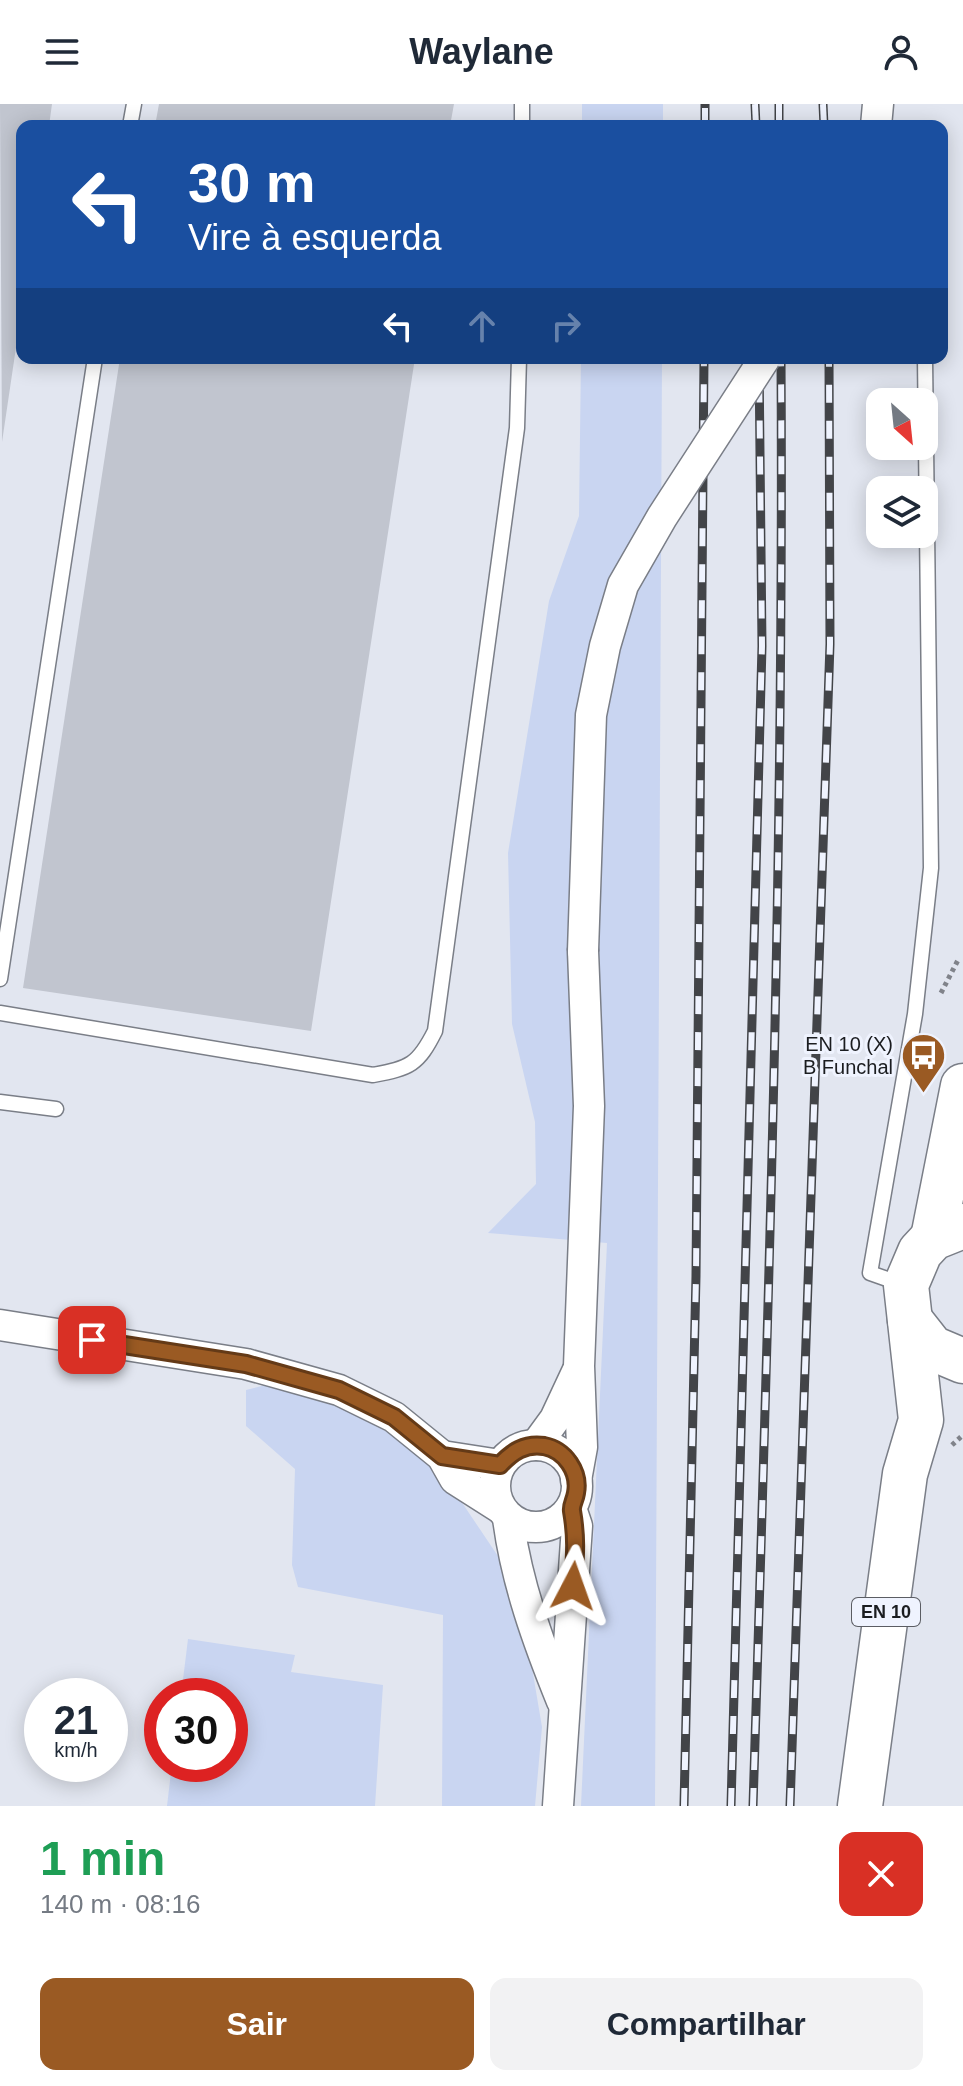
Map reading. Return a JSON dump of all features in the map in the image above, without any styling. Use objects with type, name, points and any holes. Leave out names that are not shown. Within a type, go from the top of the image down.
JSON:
[{"type":"main road","points":[[961,1100],[948,1232],[920,1252],[908,1303],[932,1348],[963,1361]]},
{"type":"main road","points":[[961,1100],[963,1156]]},
{"type":"main road","name":"EN 10","points":[[860,1806],[905,1474],[921,1420],[908,1303]]},
{"type":"main road","points":[[921,1420],[963,1385]]},
{"type":"street","points":[[0,1325],[246,1364],[339,1390],[394,1417],[442,1456],[455,1479],[520,1525],[535,1528],[549,1526],[562,1519],[574,1494],[582,1447],[579,1366],[589,1106],[583,951],[591,715],[605,646],[623,585],[662,517],[761,364]]},
{"type":"street","points":[[536,1445],[555,1419],[579,1366]]},
{"type":"street","points":[[558,1806],[577,1526],[572,1466],[563,1455],[551,1448],[536,1445],[522,1447],[500,1465],[495,1493],[504,1512],[541,1651],[564,1707]]},
{"type":"street","points":[[442,1456],[500,1465]]},
{"type":"lane","points":[[0,979],[94,364]]},
{"type":"lane","points":[[0,1013],[373,1075],[403,1069],[421,1059],[435,1031],[442,984],[517,428],[519,364]]},
{"type":"lane","points":[[908,1303],[870,1273],[915,1014],[931,868],[925,364]]},
{"type":"lane","points":[[0,1102],[56,1109]]},
{"type":"shaded area","points":[[582,104],[663,104],[663,120],[582,120]]},
{"type":"shaded area","points":[[581,364],[662,364],[655,1806],[581,1806],[607,1243],[488,1233],[536,1184],[535,1122],[512,1024],[508,853],[549,601],[579,516]]},
{"type":"shaded area","points":[[269,1384],[358,1412],[430,1455],[510,1574],[528,1644],[542,1727],[535,1806],[442,1806],[443,1615],[298,1587],[292,1565],[295,1469],[246,1426],[246,1390]]},
{"type":"shaded area","points":[[188,1639],[295,1655],[291,1672],[383,1685],[375,1806],[167,1806],[170,1782],[248,1782],[248,1678],[183,1678]]},
{"type":"building","points":[[0,104],[52,104],[50,120],[16,120],[16,348],[2,442]]},
{"type":"building","points":[[159,104],[454,104],[451,120],[156,120]]},
{"type":"building","points":[[119,364],[414,364],[311,1031],[23,988]]},
{"type":"railway","points":[[705,104],[705,120]]},
{"type":"railway","points":[[755,104],[756,120]]},
{"type":"railway","points":[[779,104],[779,120]]},
{"type":"railway","points":[[823,104],[824,120]]},
{"type":"railway","points":[[684,1806],[696,1276],[704,364]]},
{"type":"railway","points":[[731,1806],[762,646],[759,364]]},
{"type":"railway","points":[[753,1806],[777,901],[781,364]]},
{"type":"railway","points":[[790,1806],[830,644],[829,364]]},
{"type":"place","name":"EN 10 (X) B Funchal","points":[[924,1094]]},
{"type":"route","points":[[92,1340],[246,1364],[339,1390],[394,1417],[442,1456],[500,1465],[522,1447],[536,1445],[551,1448],[563,1455],[572,1466],[576,1480],[576,1494],[571,1508],[577,1526],[573,1586]]}]
